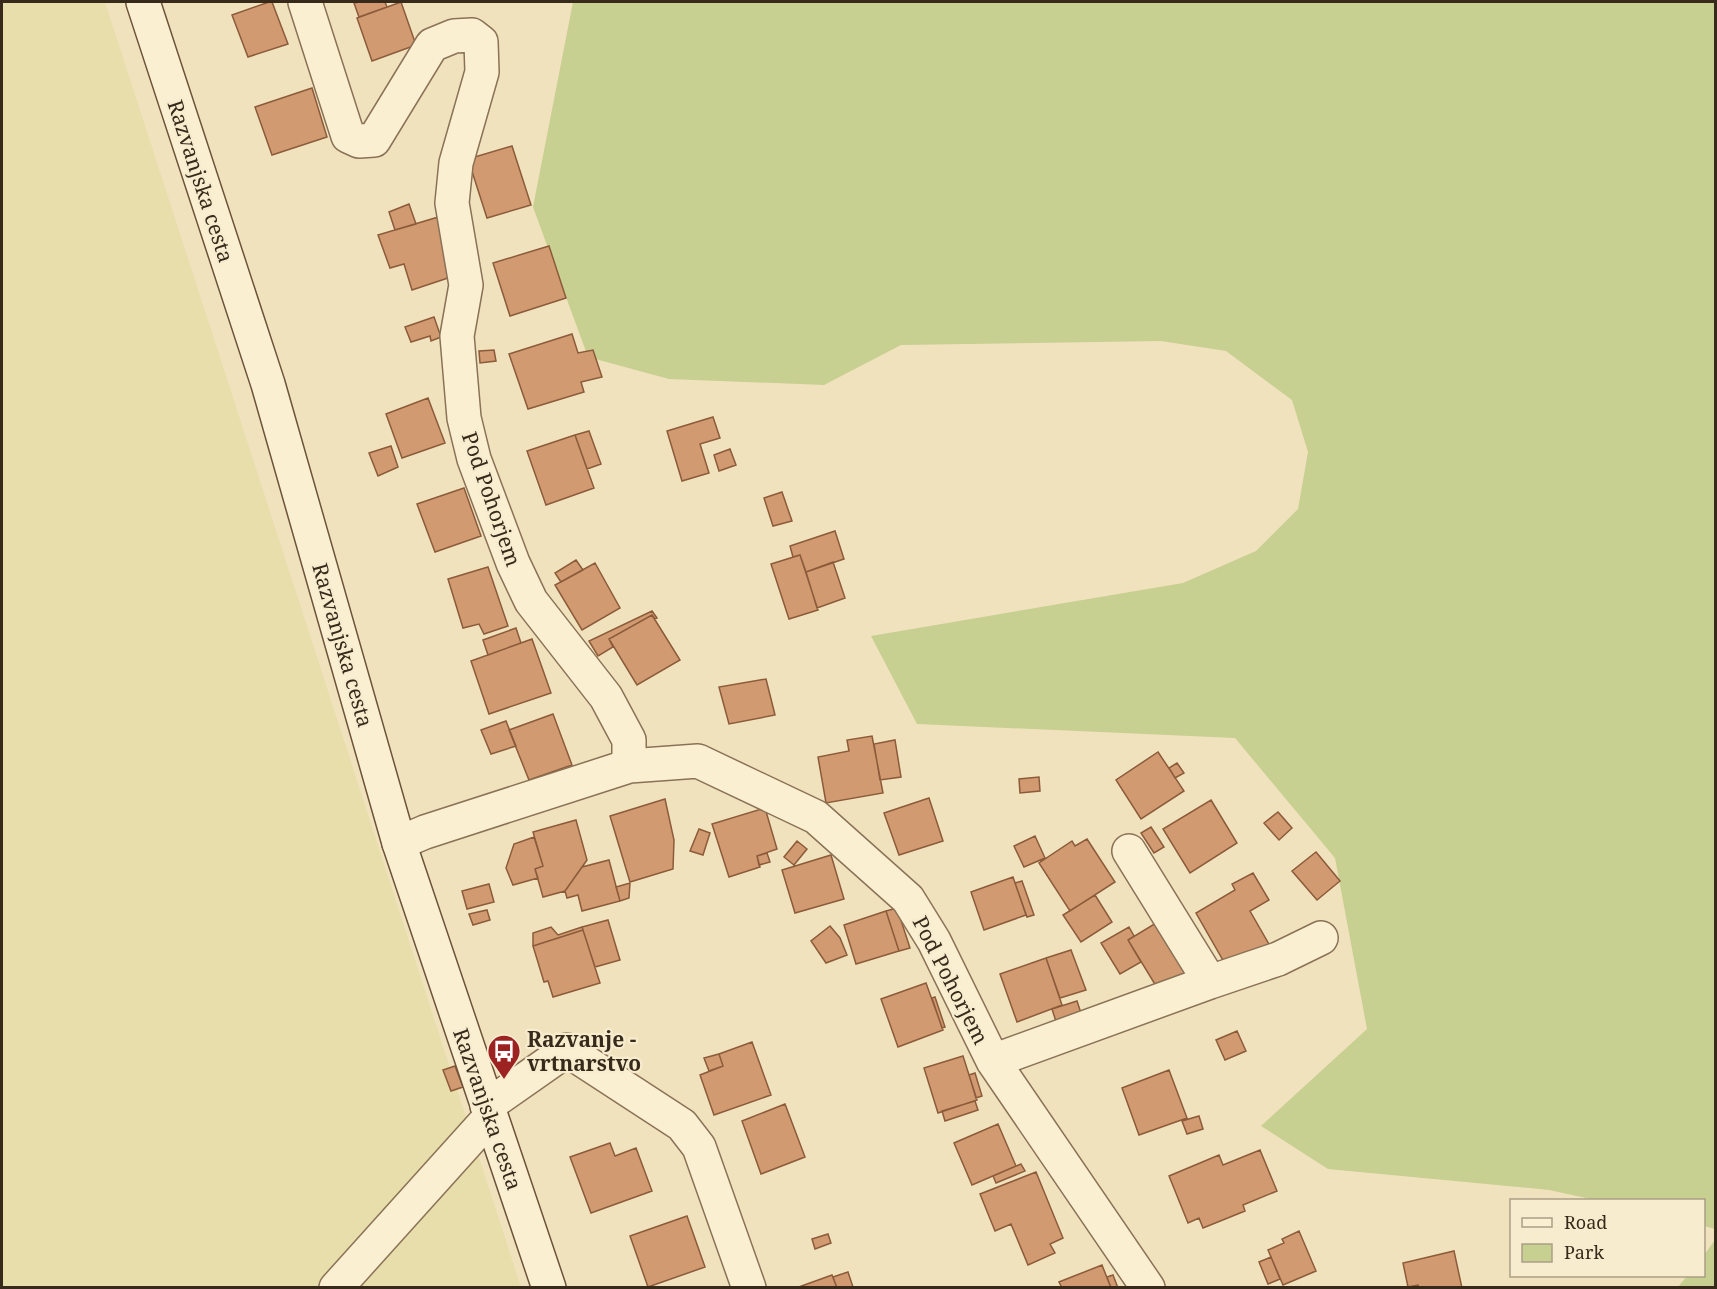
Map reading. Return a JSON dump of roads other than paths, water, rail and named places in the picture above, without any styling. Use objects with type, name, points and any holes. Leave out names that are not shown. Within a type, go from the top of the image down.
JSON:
[{"type":"street","name":"Razvanjska cesta","points":[[142,2],[268,384],[399,843],[549,1287]]},
{"type":"street","name":"Pod Pohorjem","points":[[305,2],[348,136],[359,141],[374,140],[432,45],[454,36],[472,35],[481,42],[482,72],[456,163],[452,203],[466,285],[457,336],[464,418],[474,459],[513,563],[531,601],[606,697],[628,740],[629,766]]},
{"type":"street","name":"Pod Pohorjem","points":[[399,843],[425,832],[629,766],[698,761],[816,817],[908,899],[934,941],[993,1061],[1148,1287]]},
{"type":"street","points":[[1130,851],[1210,982]]},
{"type":"street","name":"Pod Pohorjem","points":[[993,1061],[1278,959],[1321,938]]},
{"type":"street","points":[[336,1287],[488,1111],[567,1050],[682,1125],[699,1147],[749,1287]]},
{"type":"place","name":"Razvanje - vrtnarstvo","points":[[504,1080]]}]
